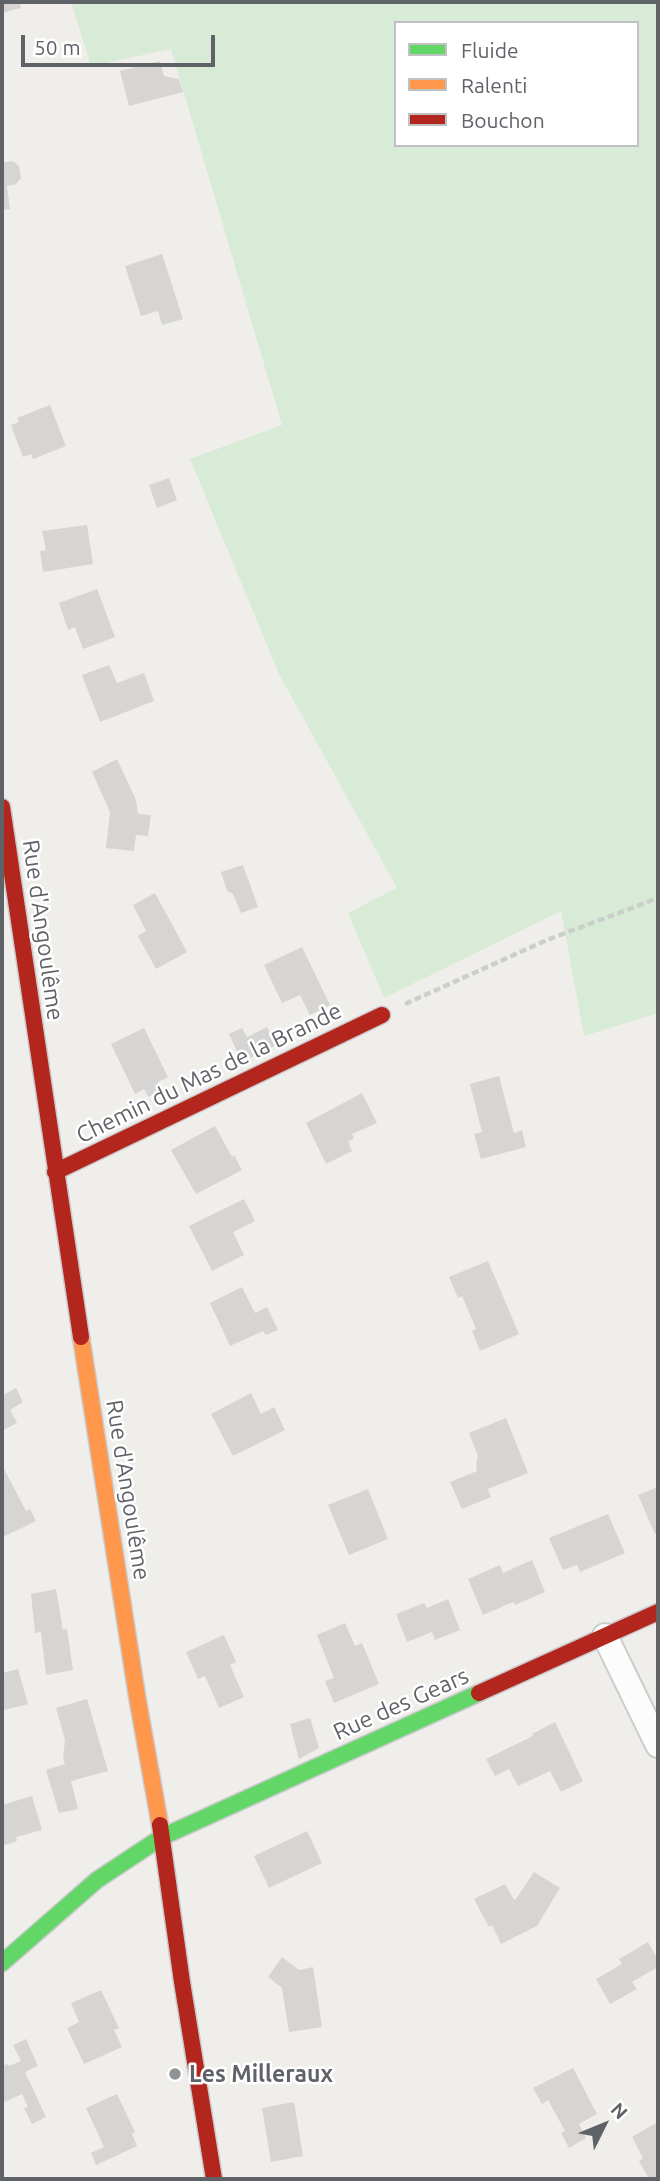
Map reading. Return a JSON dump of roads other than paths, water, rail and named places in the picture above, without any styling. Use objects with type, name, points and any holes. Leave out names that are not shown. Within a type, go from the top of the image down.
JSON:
[{"type":"street","name":"Rue d'Angoulême","points":[[2,807],[55,1172],[214,2179]]},
{"type":"street","name":"Chemin du Mas de la Brande","points":[[55,1172],[382,1015]]},
{"type":"street","name":"Rue des Gears","points":[[2,1963],[97,1880],[162,1837],[658,1612]]},
{"type":"street","points":[[605,1636],[658,1745]]},
{"type":"place","name":"Les Milleraux","points":[[175,2074]]}]
